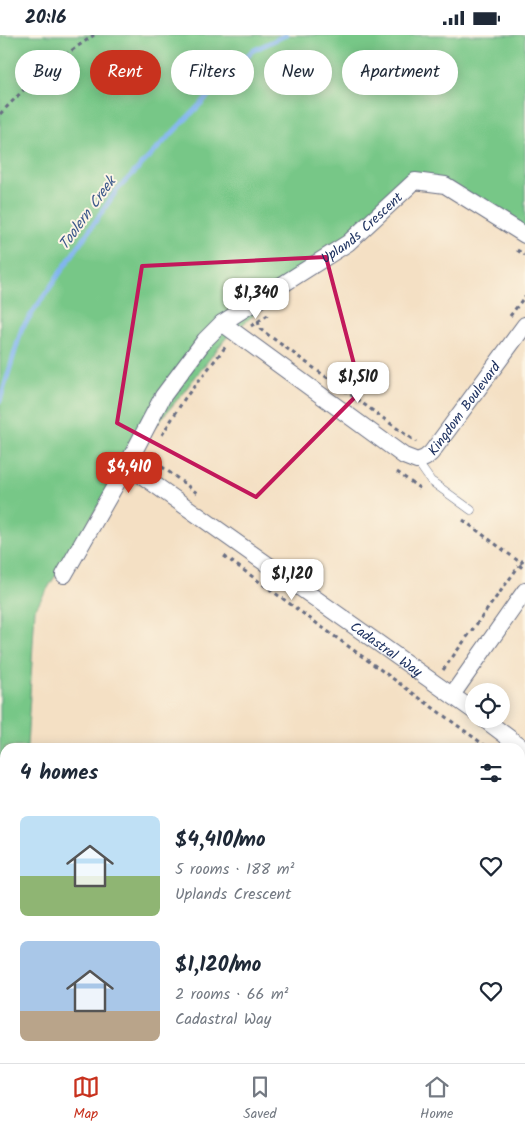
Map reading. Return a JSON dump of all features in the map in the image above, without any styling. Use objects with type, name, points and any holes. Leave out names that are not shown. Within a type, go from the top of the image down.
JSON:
[{"type":"street","name":"Uplands Crescent","points":[[64,575],[127,465],[163,396],[205,340],[222,323],[348,243],[415,181],[445,185],[525,235]]},
{"type":"street","name":"Kingdom Boulevard","points":[[222,323],[404,456],[424,457],[525,325]]},
{"type":"street","name":"Cadastral Way","points":[[127,465],[465,704]]},
{"type":"street","points":[[452,695],[525,591]]},
{"type":"street","points":[[496,728],[516,743]]},
{"type":"lane","name":"Kingdom Boulevard","points":[[424,457],[431,481],[471,510]]},
{"type":"path","points":[[0,114],[42,71],[94,35]]},
{"type":"path","points":[[258,321],[260,329],[424,457]]},
{"type":"path","points":[[424,491],[431,481]]},
{"type":"path","points":[[461,519],[521,563]]},
{"type":"path","points":[[223,555],[482,743]]},
{"type":"path","points":[[525,557],[519,566],[525,570]]},
{"type":"highlighted area","points":[[326,257],[361,391],[256,497],[117,423],[142,266]]},
{"type":"green space","points":[[0,35],[525,35],[525,230],[413,175],[345,239],[226,338],[126,461],[35,609],[27,743],[0,743]]},
{"type":"waterway","name":"Toolern Creek","points":[[0,401],[22,328],[117,190],[252,51],[286,35]]}]
